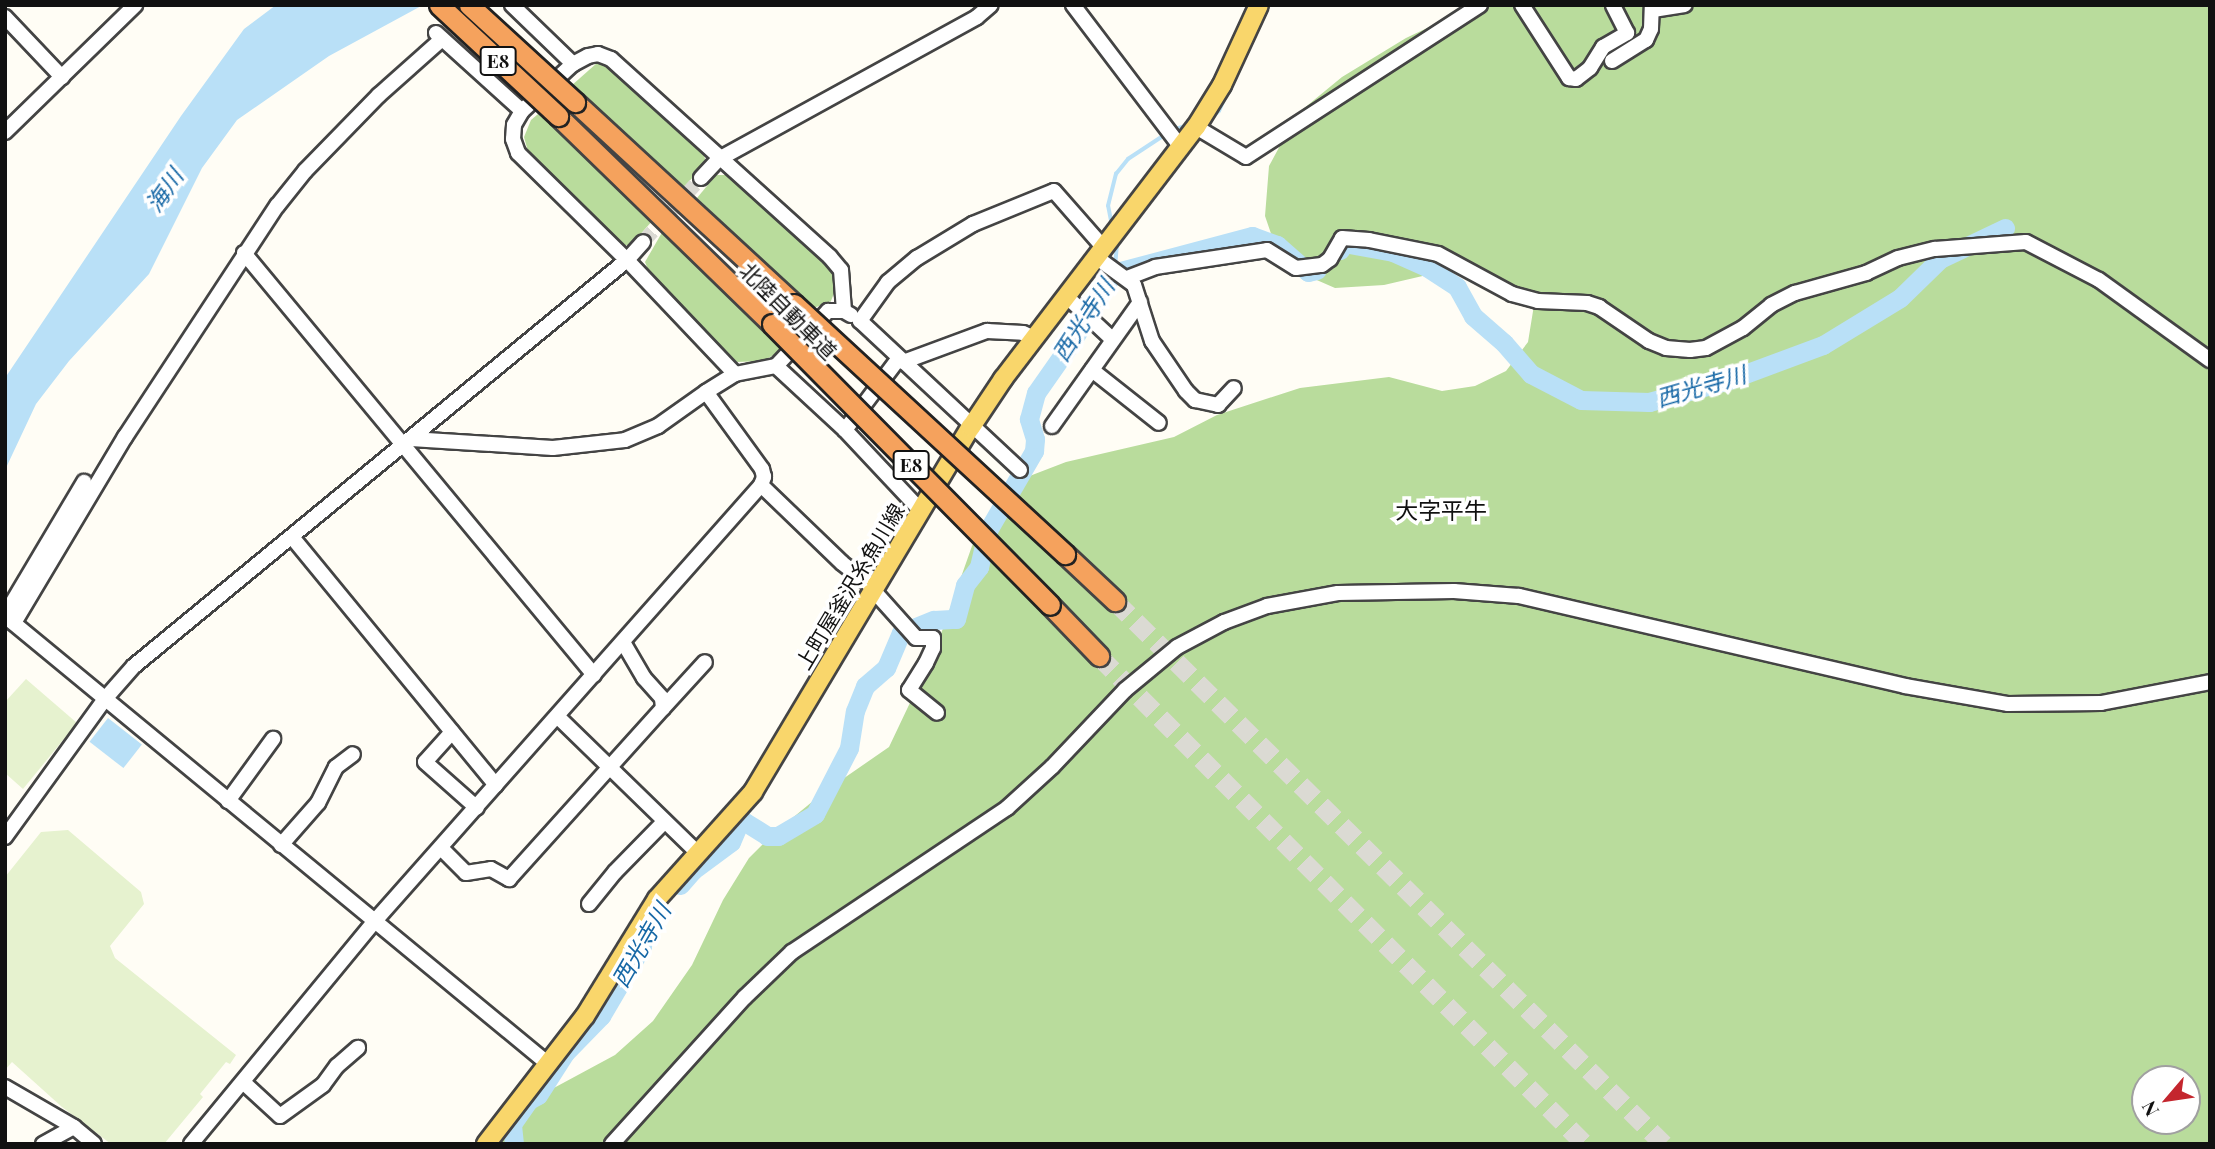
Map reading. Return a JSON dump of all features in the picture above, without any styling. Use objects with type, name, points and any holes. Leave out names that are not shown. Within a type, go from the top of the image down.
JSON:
[{"type":"highway","name":"北陸自動車道","points":[[439,5],[558,116],[772,324],[1099,656]]},
{"type":"highway","name":"北陸自動車道","points":[[469,5],[1115,600]]},
{"type":"main road","name":"上町屋釜沢糸魚川線","points":[[485,1144],[585,1016],[657,899],[739,810],[764,776],[971,427],[1034,338],[1196,127],[1222,85],[1259,5]]},
{"type":"street","points":[[5,132],[135,5]]},
{"type":"street","points":[[512,5],[573,64]]},
{"type":"street","points":[[701,178],[719,159],[976,16],[991,5]]},
{"type":"street","points":[[1073,5],[1180,146]]},
{"type":"street","points":[[1196,127],[1246,157],[1480,5]]},
{"type":"street","points":[[1522,5],[1569,78],[1576,79],[1590,68],[1603,47],[1627,33],[1613,5]]},
{"type":"street","points":[[1612,61],[1646,40],[1651,29],[1653,7],[1685,5]]},
{"type":"street","points":[[5,18],[62,77]]},
{"type":"street","points":[[8,618],[244,253],[304,171],[438,36],[522,111]]},
{"type":"street","points":[[735,374],[627,260],[518,153],[513,139],[514,125],[522,111],[573,64],[588,55],[598,54],[611,59],[841,270],[844,310]]},
{"type":"street","points":[[860,321],[888,282],[917,258],[973,224],[1054,191],[1100,252],[1134,285],[1161,356],[1195,400],[1218,405],[1234,388]]},
{"type":"street","points":[[1127,278],[1154,267],[1267,250],[1296,268],[1322,265],[1330,259],[1342,238],[1369,240],[1438,254],[1512,294],[1538,301],[1587,303],[1599,307],[1649,341],[1665,348],[1690,350],[1706,348],[1743,328],[1771,304],[1795,293],[1866,273],[1898,258],[1935,249],[2026,242],[2099,280],[2210,360]]},
{"type":"street","points":[[5,836],[104,700],[134,666],[627,260],[643,242]]},
{"type":"street","points":[[244,253],[408,442],[594,675]]},
{"type":"street","points":[[1066,296],[1113,340]]},
{"type":"street","points":[[1052,426],[1140,302]]},
{"type":"street","points":[[408,442],[553,448],[625,440],[658,426],[735,374],[776,366],[828,311],[844,310],[860,321],[1020,470]]},
{"type":"street","points":[[845,430],[901,360],[987,331],[1023,333],[1034,338]]},
{"type":"street","points":[[776,366],[845,430],[920,511]]},
{"type":"street","points":[[1092,370],[1159,423]]},
{"type":"street","points":[[191,1144],[374,922],[761,485],[764,477],[762,469],[706,392]]},
{"type":"street","points":[[8,618],[84,481]]},
{"type":"street","points":[[761,485],[842,563],[874,589],[916,638],[933,638],[933,648],[909,690],[937,713]]},
{"type":"street","points":[[292,537],[496,785]]},
{"type":"street","points":[[612,1144],[746,997],[792,952],[1007,808],[1052,767],[1125,690],[1177,647],[1224,622],[1267,606],[1314,595],[1351,592],[1476,591],[1519,596],[1905,686],[2008,704],[2101,703],[2210,682]]},
{"type":"street","points":[[8,618],[104,700],[547,1063]]},
{"type":"street","points":[[623,642],[644,678],[662,698],[663,708]]},
{"type":"street","points":[[441,848],[466,873],[491,869],[509,879],[705,662]]},
{"type":"street","points":[[558,717],[698,853]]},
{"type":"street","points":[[452,732],[425,762],[477,808]]},
{"type":"street","points":[[228,802],[273,738]]},
{"type":"street","points":[[281,845],[318,803],[336,767],[353,754]]},
{"type":"street","points":[[589,904],[615,872],[665,821]]},
{"type":"street","points":[[243,1082],[280,1116],[323,1085],[337,1066],[358,1048]]},
{"type":"street","points":[[5,1087],[74,1127],[94,1144]]},
{"type":"street","points":[[43,1144],[74,1127]]},
{"type":"green space","points":[[1476,5],[2210,5],[2210,1144],[476,1144],[513,1110],[615,1055],[653,1021],[692,965],[723,900],[749,858],[773,834],[824,792],[889,747],[936,648],[972,546],[995,505],[1027,477],[1066,462],[1174,437],[1217,415],[1300,388],[1389,377],[1442,391],[1475,386],[1506,371],[1528,342],[1534,305],[1482,273],[1444,271],[1384,285],[1335,288],[1303,274],[1277,251],[1265,216],[1269,166],[1297,114],[1342,77],[1406,38]]},
{"type":"green space","points":[[597,63],[609,65],[703,151],[706,163],[684,187],[571,86]]},
{"type":"green space","points":[[538,114],[576,145],[653,220],[631,245],[623,245],[529,155],[524,137],[531,120]]},
{"type":"green space","points":[[716,175],[729,175],[835,272],[836,288],[831,301],[814,308],[697,198]]},
{"type":"green space","points":[[664,229],[781,344],[781,351],[763,361],[737,362],[651,277],[645,262]]},
{"type":"green space","points":[[26,679],[77,723],[23,789],[5,773],[5,702]]},
{"type":"green space","points":[[68,830],[141,892],[144,904],[110,946],[115,958],[236,1055],[230,1064],[226,1062],[200,1094],[203,1097],[164,1144],[111,1144],[62,1107],[12,1062],[5,1070],[5,877],[41,832]]},
{"type":"water","name":"海川","points":[[276,5],[423,5],[329,56],[237,120],[202,168],[149,274],[69,361],[36,404],[5,470],[5,378],[181,116],[244,29]]},
{"type":"water","points":[[108,718],[142,744],[123,768],[90,742]]},
{"type":"waterway","points":[[1245,57],[1269,5]]},
{"type":"waterway","points":[[1209,121],[1219,111],[1229,89]]},
{"type":"waterway","points":[[1173,130],[1192,124]]},
{"type":"waterway","points":[[1112,226],[1108,206],[1116,174],[1128,159],[1166,134]]},
{"type":"waterway","name":"西光寺川","points":[[1340,250],[1344,243],[1393,252],[1425,266],[1457,287],[1473,316],[1504,343],[1531,374],[1581,400],[1649,402],[1726,381],[1823,345],[1900,298],[1940,259],[2005,228]]},
{"type":"waterway","name":"西光寺川","points":[[680,885],[693,870],[731,842],[739,823],[745,822],[767,836],[778,836],[815,814],[849,748],[855,711],[865,686],[886,668],[901,633],[934,620],[956,619],[965,585],[979,567],[987,532],[1034,451],[1035,439],[1029,419],[1036,393],[1071,343],[1113,273],[1252,236],[1277,245],[1308,272],[1317,270]]},
{"type":"waterway","points":[[1115,267],[1117,243]]},
{"type":"waterway","name":"西光寺川","points":[[514,1144],[512,1124],[529,1100],[538,1095],[565,1053],[601,1016],[642,946],[644,930],[654,916]]},
{"type":"tunnel","points":[[643,242],[701,178]]},
{"type":"tunnel","points":[[1115,601],[1664,1144]]},
{"type":"tunnel","points":[[1099,656],[1585,1144]]},
{"type":"district","name":"大字平牛","points":[[1441,510]]}]
